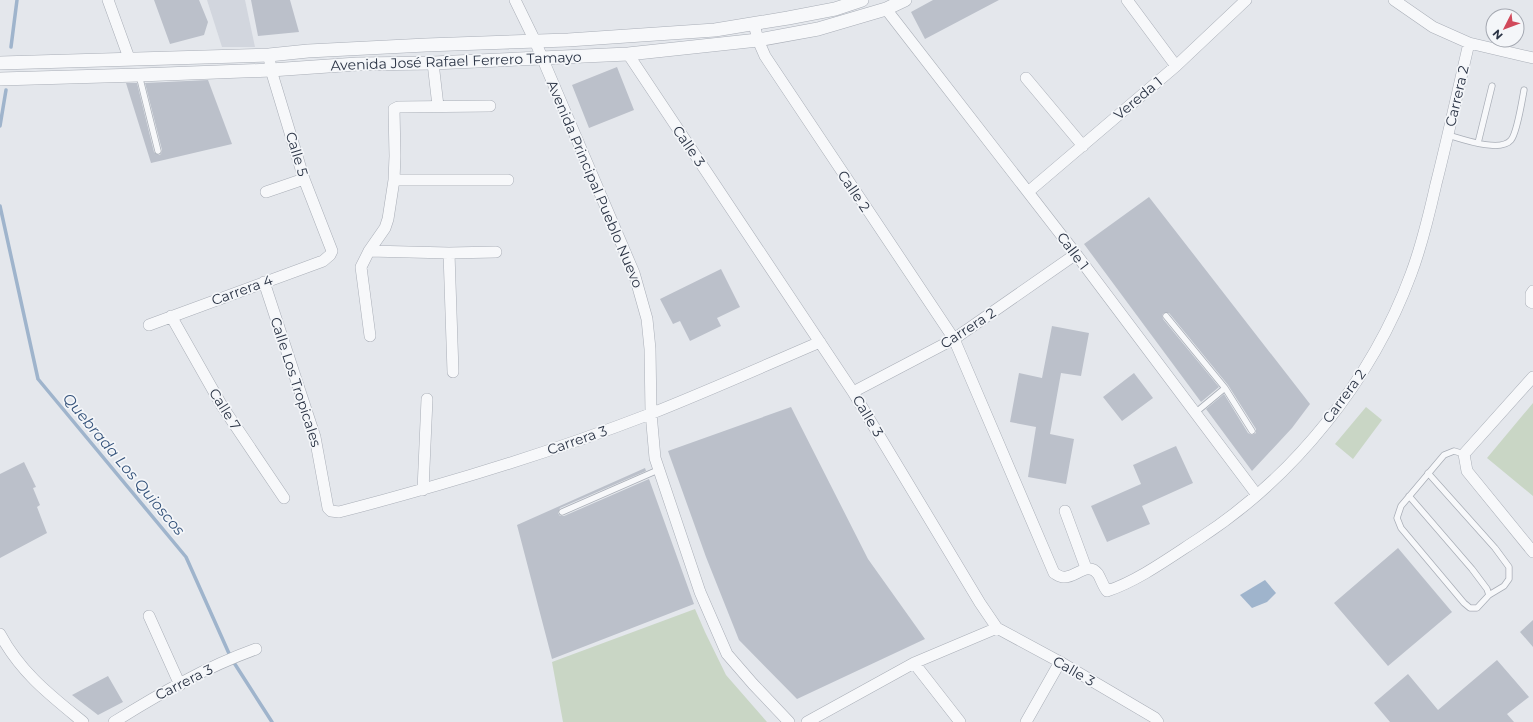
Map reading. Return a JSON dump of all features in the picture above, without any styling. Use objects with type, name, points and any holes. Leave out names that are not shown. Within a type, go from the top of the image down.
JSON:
[{"type":"street","points":[[108,0],[129,58]]},
{"type":"street","name":"Avenida Principal Pueblo Nuevo","points":[[515,0],[536,41],[634,273],[647,319],[650,349],[651,413],[655,458],[700,592],[727,654],[789,722]]},
{"type":"street","name":"Avenida José Rafael Ferrero Tamayo","points":[[0,63],[269,55],[308,51],[536,41],[715,30],[835,9],[862,0]]},
{"type":"street","name":"Avenida José Rafael Ferrero Tamayo","points":[[0,79],[271,70],[357,64],[433,63],[628,54],[758,40],[818,29],[886,9],[905,0]]},
{"type":"street","points":[[1127,0],[1176,66]]},
{"type":"street","name":"Vereda 1","points":[[1028,192],[1176,66],[1246,0]]},
{"type":"street","points":[[1394,0],[1433,27],[1469,43],[1533,58]]},
{"type":"street","name":"Calle 1","points":[[886,9],[1076,254],[1257,495]]},
{"type":"street","name":"Calle 2","points":[[754,24],[758,40],[765,56],[787,91],[954,339],[1054,573],[1062,577],[1069,576],[1086,568]]},
{"type":"street","name":"Carrera 2","points":[[1086,568],[1097,573],[1107,591],[1120,587],[1168,558],[1216,527],[1257,495],[1306,445],[1340,406],[1372,358],[1390,323],[1411,274],[1427,223],[1469,43]]},
{"type":"street","name":"Calle 3","points":[[628,54],[853,392],[980,603],[997,628],[1060,662],[1155,718],[1158,722]]},
{"type":"street","name":"Calle 5","points":[[269,55],[271,70],[304,179],[332,251]]},
{"type":"street","points":[[433,63],[438,106]]},
{"type":"street","points":[[1026,78],[1083,146]]},
{"type":"street","points":[[370,336],[361,267],[369,251],[385,228],[394,180],[394,110],[398,107],[490,106]]},
{"type":"street","points":[[266,192],[304,179]]},
{"type":"street","points":[[394,180],[508,180]]},
{"type":"street","name":"Carrera 4","points":[[149,325],[323,260],[330,255],[332,251]]},
{"type":"street","points":[[369,251],[449,253],[496,252]]},
{"type":"street","points":[[449,253],[453,372]]},
{"type":"street","name":"Carrera 2","points":[[853,392],[954,339],[1076,254]]},
{"type":"street","name":"Calle Los Tropicales","points":[[264,282],[315,437],[328,508]]},
{"type":"street","points":[[1533,291],[1531,294],[1533,303]]},
{"type":"street","name":"Calle 7","points":[[171,316],[222,406],[284,498]]},
{"type":"street","name":"Carrera 3","points":[[328,508],[331,511],[339,512],[423,490],[574,441],[651,413],[820,342]]},
{"type":"street","points":[[1533,377],[1464,454],[1467,471],[1533,552]]},
{"type":"street","points":[[423,490],[428,399]]},
{"type":"street","points":[[1065,511],[1086,568]]},
{"type":"street","points":[[149,616],[180,684]]},
{"type":"street","points":[[807,722],[914,663],[997,628]]},
{"type":"street","points":[[0,634],[15,659],[30,676],[57,702],[83,722]]},
{"type":"street","name":"Carrera 3","points":[[114,722],[153,698],[180,684],[232,658],[256,649]]},
{"type":"street","points":[[1026,722],[1060,662]]},
{"type":"street","points":[[914,663],[960,722]]},
{"type":"lane","points":[[139,75],[158,151]]},
{"type":"lane","points":[[1478,143],[1492,86]]},
{"type":"lane","points":[[1448,135],[1478,143],[1496,146],[1504,145],[1510,141],[1514,133],[1524,90]]},
{"type":"lane","points":[[1166,316],[1225,388],[1252,430]]},
{"type":"lane","points":[[1195,413],[1225,388]]},
{"type":"lane","points":[[1428,474],[1495,548],[1509,567],[1509,579],[1504,586],[1489,595],[1477,608],[1470,608],[1401,528],[1397,518],[1401,506],[1444,455],[1454,451],[1464,454]]},
{"type":"lane","points":[[562,512],[658,470]]},
{"type":"lane","points":[[1409,496],[1472,569],[1488,589],[1489,595]]},
{"type":"shaded area","points":[[207,0],[245,0],[255,47],[222,47]]},
{"type":"green space","points":[[1533,403],[1533,496],[1487,458]]},
{"type":"green space","points":[[1366,407],[1382,420],[1353,459],[1335,444]]},
{"type":"green space","points":[[695,609],[726,675],[767,722],[563,722],[552,662]]},
{"type":"water","points":[[1265,580],[1276,593],[1267,602],[1252,608],[1240,595]]},
{"type":"building","points":[[154,0],[199,0],[208,22],[204,35],[170,44]]},
{"type":"building","points":[[251,0],[290,0],[299,32],[258,36]]},
{"type":"building","points":[[933,0],[999,0],[925,39],[911,12]]},
{"type":"building","points":[[617,67],[634,110],[589,128],[572,85]]},
{"type":"building","points":[[208,80],[232,144],[151,163],[126,83],[137,83],[154,152],[159,155],[161,154],[162,150],[145,83]]},
{"type":"building","points":[[1149,197],[1310,404],[1292,428],[1252,471],[1206,409],[1224,394],[1248,433],[1252,435],[1256,433],[1256,429],[1228,385],[1169,313],[1164,313],[1162,315],[1163,319],[1219,387],[1201,402],[1084,244]]},
{"type":"building","points":[[721,269],[740,307],[717,318],[721,326],[690,341],[680,321],[673,324],[660,299]]},
{"type":"building","points":[[1052,326],[1089,333],[1081,376],[1061,373],[1050,434],[1074,439],[1066,484],[1028,477],[1036,427],[1010,422],[1019,373],[1042,378]]},
{"type":"building","points":[[1134,373],[1153,398],[1122,421],[1103,397]]},
{"type":"building","points":[[791,407],[868,559],[925,639],[797,699],[739,640],[706,557],[668,451]]},
{"type":"building","points":[[1176,446],[1193,483],[1142,506],[1150,524],[1107,542],[1091,506],[1141,484],[1133,465]]},
{"type":"building","points":[[24,462],[36,487],[33,488],[40,505],[37,507],[47,533],[0,558],[0,474]]},
{"type":"building","points":[[645,468],[646,471],[560,508],[558,513],[560,516],[564,516],[649,479],[694,604],[552,659],[517,525]]},
{"type":"building","points":[[1398,548],[1452,612],[1388,666],[1334,603]]},
{"type":"building","points":[[1533,620],[1533,647],[1520,632]]},
{"type":"building","points":[[1497,660],[1529,697],[1507,714],[1514,722],[1390,722],[1374,703],[1408,674],[1438,710]]},
{"type":"building","points":[[108,676],[123,702],[98,715],[72,695]]},
{"type":"waterway","name":"Quebrada Los Quioscos","points":[[11,47],[17,0]]},
{"type":"waterway","name":"Quebrada Los Quioscos","points":[[0,126],[6,90]]},
{"type":"waterway","name":"Quebrada Los Quioscos","points":[[0,206],[38,379],[186,557],[231,658],[272,722]]}]
